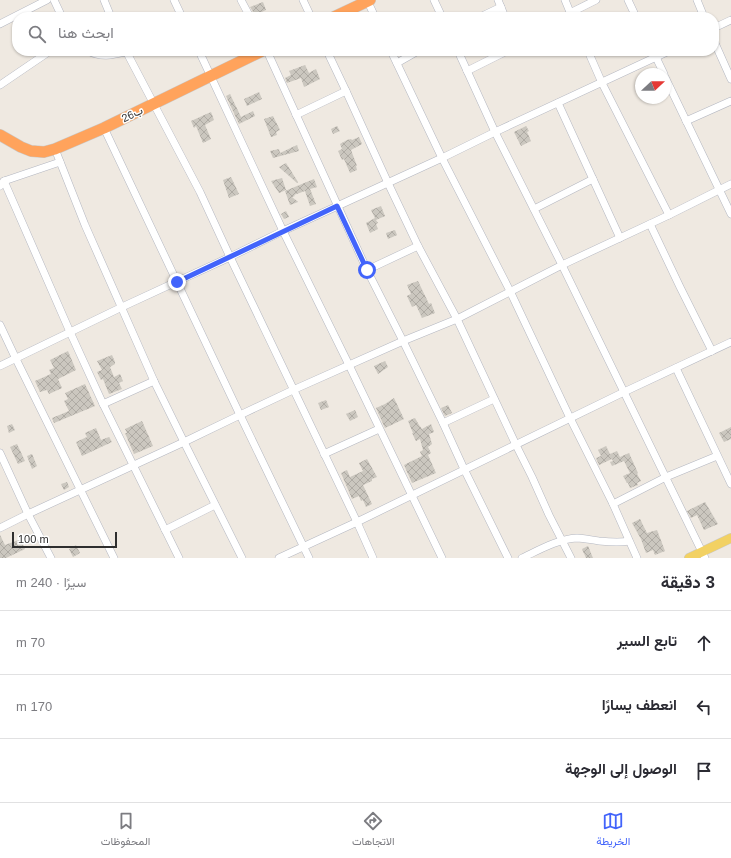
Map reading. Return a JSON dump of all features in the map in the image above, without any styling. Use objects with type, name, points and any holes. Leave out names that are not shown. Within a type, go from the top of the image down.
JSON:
[{"type":"highway","points":[[344,12],[368,0]]},
{"type":"highway","name":"26ب","points":[[0,135],[31,151],[44,152],[55,149],[104,128],[252,56]]},
{"type":"main road","points":[[689,558],[704,555],[731,538]]},
{"type":"street","points":[[24,12],[47,0]]},
{"type":"street","points":[[59,12],[54,2],[63,0]]},
{"type":"street","points":[[104,0],[109,12]]},
{"type":"street","points":[[174,0],[180,12]]},
{"type":"street","points":[[241,0],[247,12]]},
{"type":"street","points":[[303,0],[309,12]]},
{"type":"street","points":[[368,0],[374,12]]},
{"type":"street","points":[[434,0],[440,12]]},
{"type":"street","points":[[565,0],[570,12]]},
{"type":"street","points":[[576,12],[596,0]]},
{"type":"street","points":[[628,0],[634,12]]},
{"type":"street","points":[[697,0],[702,12]]},
{"type":"street","points":[[487,12],[500,3]]},
{"type":"street","points":[[0,24],[12,18]]},
{"type":"street","points":[[719,26],[731,20]]},
{"type":"street","points":[[719,52],[731,79]]},
{"type":"street","points":[[0,85],[43,56]]},
{"type":"street","points":[[128,56],[200,192],[373,558]]},
{"type":"street","points":[[201,56],[283,231],[442,558]]},
{"type":"street","points":[[269,56],[367,270],[508,558]]},
{"type":"street","points":[[329,56],[418,246],[457,319],[571,558]]},
{"type":"street","points":[[394,56],[442,158],[510,291],[570,418],[613,504],[637,558]]},
{"type":"street","points":[[397,63],[409,56]]},
{"type":"street","points":[[460,56],[495,132],[704,555]]},
{"type":"street","points":[[467,71],[496,56]]},
{"type":"street","points":[[590,56],[602,83],[669,215]]},
{"type":"street","points":[[0,366],[283,231],[602,83],[650,56]]},
{"type":"street","points":[[655,56],[661,68]]},
{"type":"street","points":[[671,90],[731,214]]},
{"type":"street","points":[[296,115],[346,91]]},
{"type":"street","points":[[686,121],[731,101]]},
{"type":"street","points":[[558,103],[620,238]]},
{"type":"street","points":[[104,128],[309,558]]},
{"type":"street","points":[[55,149],[85,225],[154,381],[242,558]]},
{"type":"street","points":[[60,162],[2,184],[103,404],[179,558]]},
{"type":"street","points":[[534,209],[593,179]]},
{"type":"street","points":[[0,528],[294,390],[403,341],[457,319],[562,265],[731,184]]},
{"type":"street","points":[[650,224],[712,351]]},
{"type":"street","points":[[367,270],[418,246]]},
{"type":"street","points":[[0,325],[114,558]]},
{"type":"street","points":[[279,558],[731,342]]},
{"type":"street","points":[[676,368],[731,484]]},
{"type":"street","points":[[103,404],[154,381]]},
{"type":"street","points":[[443,423],[494,399]]},
{"type":"street","points":[[324,454],[379,428]]},
{"type":"street","points":[[0,453],[28,514],[51,558]]},
{"type":"street","points":[[613,504],[666,477],[717,456]]},
{"type":"street","points":[[165,530],[215,505]]},
{"type":"street","points":[[522,558],[562,540],[576,538],[605,542],[630,541]]},
{"type":"building","points":[[263,2],[266,10],[262,12],[253,12],[250,7]]},
{"type":"building","points":[[305,65],[309,73],[316,69],[320,79],[304,87],[301,78],[287,83],[285,78],[291,75],[289,71]]},
{"type":"building","points":[[259,92],[262,99],[247,106],[244,99]]},
{"type":"building","points":[[230,94],[241,117],[253,111],[255,116],[239,124],[226,96]]},
{"type":"building","points":[[211,112],[214,120],[205,125],[211,139],[203,143],[196,126],[194,128],[191,121]]},
{"type":"building","points":[[273,116],[280,130],[276,132],[277,135],[271,137],[264,119]]},
{"type":"building","points":[[337,126],[340,131],[333,134],[331,129]]},
{"type":"building","points":[[526,126],[529,131],[527,132],[531,141],[521,146],[514,132]]},
{"type":"building","points":[[359,137],[362,144],[351,150],[357,170],[350,173],[344,159],[342,160],[338,151],[342,149],[340,144],[347,140],[352,140]]},
{"type":"building","points":[[297,145],[299,151],[273,158],[270,151],[279,149],[280,153]]},
{"type":"building","points":[[286,163],[298,182],[297,183],[279,167]]},
{"type":"building","points":[[231,177],[239,194],[229,198],[223,180]]},
{"type":"building","points":[[282,178],[286,190],[279,193],[271,181]]},
{"type":"building","points":[[314,179],[317,187],[310,189],[316,204],[310,206],[305,191],[294,195],[295,196],[292,197],[298,202],[290,205],[285,191]]},
{"type":"building","points":[[381,206],[385,216],[376,220],[378,223],[376,224],[378,229],[370,233],[366,223],[375,218],[371,210]]},
{"type":"building","points":[[286,211],[289,217],[284,219],[281,214]]},
{"type":"building","points":[[395,230],[397,235],[388,239],[386,233]]},
{"type":"building","points":[[418,281],[435,313],[422,318],[416,305],[412,307],[407,296],[411,294],[407,285]]},
{"type":"building","points":[[68,351],[76,370],[58,379],[62,388],[49,394],[47,390],[40,392],[35,381],[51,374],[49,370],[54,368],[50,360]]},
{"type":"building","points":[[112,355],[115,364],[110,367],[114,377],[120,374],[123,381],[119,383],[122,389],[109,394],[103,379],[101,380],[97,372],[102,370],[97,361]]},
{"type":"building","points":[[385,361],[388,367],[378,374],[374,366]]},
{"type":"building","points":[[85,384],[95,406],[54,423],[52,418],[69,411],[64,401],[68,399],[65,393]]},
{"type":"building","points":[[394,398],[404,419],[385,428],[376,408]]},
{"type":"building","points":[[326,400],[329,407],[321,410],[318,403]]},
{"type":"building","points":[[448,405],[452,413],[445,416],[441,408]]},
{"type":"building","points":[[355,410],[358,417],[350,421],[346,414]]},
{"type":"building","points":[[415,418],[422,429],[431,424],[434,432],[429,434],[432,444],[428,447],[431,453],[428,455],[436,473],[412,483],[404,465],[422,456],[420,452],[423,450],[420,439],[416,441],[408,421]]},
{"type":"building","points":[[142,421],[153,446],[134,454],[125,433],[127,433],[125,429]]},
{"type":"building","points":[[12,424],[15,430],[9,433],[7,426]]},
{"type":"building","points":[[731,427],[731,439],[724,442],[719,433]]},
{"type":"building","points":[[96,428],[101,440],[109,437],[112,442],[82,456],[76,442],[87,437],[85,433]]},
{"type":"building","points":[[17,444],[25,461],[18,464],[10,447]]},
{"type":"building","points":[[606,446],[610,454],[617,451],[620,457],[629,453],[641,481],[637,483],[638,485],[630,488],[627,483],[623,476],[630,473],[624,461],[612,466],[610,462],[613,461],[612,459],[599,465],[596,458],[601,456],[598,450]]},
{"type":"building","points":[[32,454],[37,466],[32,469],[27,456]]},
{"type":"building","points":[[367,459],[377,477],[363,485],[372,504],[366,507],[363,500],[361,501],[359,496],[352,499],[341,473],[347,470],[350,477],[363,471],[359,463]]},
{"type":"building","points":[[67,482],[69,487],[64,490],[61,484]]},
{"type":"building","points":[[705,502],[718,524],[704,530],[697,515],[691,518],[687,511]]},
{"type":"building","points":[[640,519],[647,533],[657,530],[665,551],[655,555],[653,550],[646,553],[641,539],[632,523]]},
{"type":"building","points":[[0,535],[5,545],[21,539],[25,549],[6,558],[0,558]]},
{"type":"building","points":[[76,545],[80,553],[73,557],[69,549]]},
{"type":"building","points":[[588,546],[593,558],[586,558],[582,549]]},
{"type":"route","points":[[177,282],[337,206],[367,270]]}]
